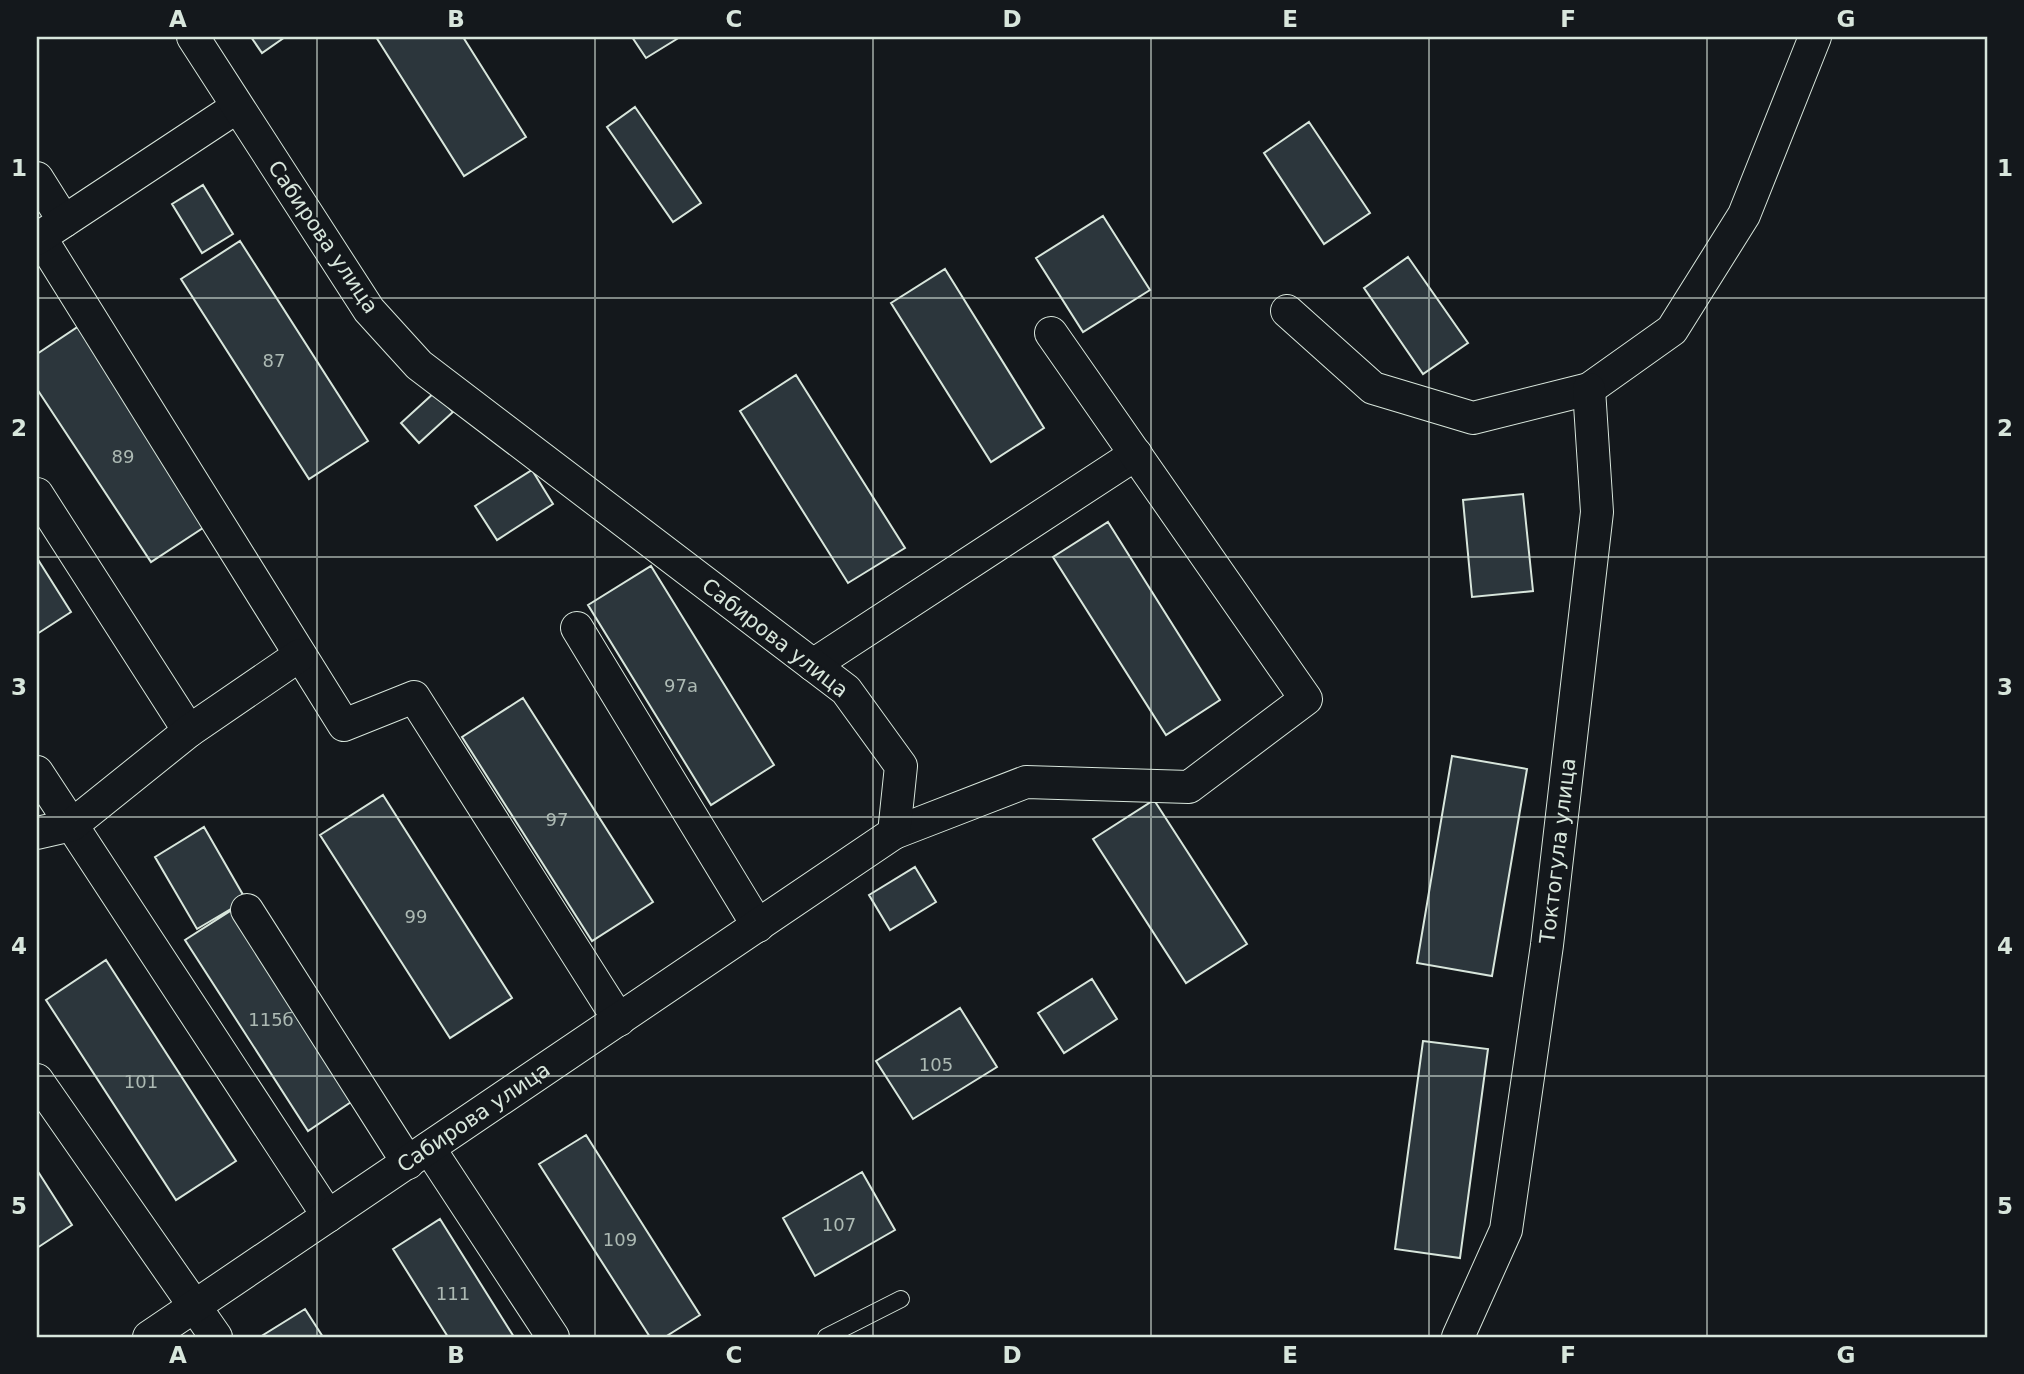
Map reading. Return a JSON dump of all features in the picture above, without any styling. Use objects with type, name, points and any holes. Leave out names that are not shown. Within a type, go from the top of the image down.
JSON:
[{"type":"street","name":"Сабирова улица","points":[[149,1337],[894,833],[901,766],[846,690],[419,365],[369,310],[193,37]]},
{"type":"street","points":[[1287,311],[1373,388],[1472,418],[1589,389],[1672,330],[1744,215],[1815,37]]},
{"type":"street","points":[[47,232],[237,107]]},
{"type":"street","points":[[37,178],[47,232],[344,725],[414,697],[619,1020]]},
{"type":"street","points":[[894,833],[1026,782],[1189,787],[1306,699],[1051,333]]},
{"type":"street","name":"Токтогула улица","points":[[1458,1337],[1506,1230],[1547,945],[1597,512],[1589,389]]},
{"type":"street","points":[[813,665],[1136,454]]},
{"type":"street","points":[[37,494],[189,731]]},
{"type":"street","points":[[577,628],[758,926]]},
{"type":"street","points":[[37,833],[72,825],[189,731],[300,655]]},
{"type":"street","points":[[37,772],[328,1216]]},
{"type":"street","points":[[247,910],[419,1155],[552,1337]]},
{"type":"street","points":[[37,1080],[216,1337]]},
{"type":"street","points":[[1473,1305],[1485,1337]]},
{"type":"lane","points":[[826,1337],[901,1299]]},
{"type":"building","points":[[251,37],[285,37],[262,53]]},
{"type":"building","points":[[376,37],[463,37],[526,137],[464,176]]},
{"type":"building","points":[[632,37],[680,37],[646,58]]},
{"type":"building","points":[[635,107],[701,203],[673,222],[607,127]]},
{"type":"building","points":[[1309,122],[1370,213],[1324,244],[1264,153]]},
{"type":"building","points":[[203,185],[233,234],[202,253],[172,204]]},
{"type":"building","points":[[1103,216],[1150,290],[1083,332],[1036,258]]},
{"type":"building","points":[[240,241],[368,441],[309,479],[181,279]]},
{"type":"building","points":[[1408,257],[1468,343],[1423,374],[1364,288]]},
{"type":"building","points":[[945,269],[1044,428],[991,462],[891,303]]},
{"type":"building","points":[[79,326],[209,524],[151,562],[37,389],[37,354]]},
{"type":"building","points":[[796,375],[905,548],[848,583],[740,411]]},
{"type":"building","points":[[435,392],[453,412],[419,443],[401,423]]},
{"type":"building","points":[[532,470],[553,504],[497,540],[475,506]]},
{"type":"building","points":[[1523,494],[1533,591],[1472,597],[1463,500]]},
{"type":"building","points":[[1108,522],[1220,700],[1166,735],[1053,557]]},
{"type":"building","points":[[37,558],[71,612],[37,634]]},
{"type":"building","points":[[651,566],[774,765],[711,805],[588,605]]},
{"type":"building","points":[[523,698],[653,902],[592,941],[462,737]]},
{"type":"building","points":[[1452,756],[1527,769],[1492,976],[1417,963]]},
{"type":"building","points":[[383,795],[512,998],[450,1038],[320,835]]},
{"type":"building","points":[[1154,800],[1247,944],[1186,983],[1093,839]]},
{"type":"building","points":[[204,827],[246,900],[197,929],[155,857]]},
{"type":"building","points":[[915,867],[936,902],[890,930],[869,895]]},
{"type":"building","points":[[235,908],[357,1098],[308,1131],[185,940]]},
{"type":"building","points":[[106,960],[236,1161],[176,1200],[46,1000]]},
{"type":"building","points":[[1092,979],[1117,1019],[1064,1053],[1038,1013]]},
{"type":"building","points":[[960,1008],[997,1067],[913,1119],[876,1061]]},
{"type":"building","points":[[1423,1041],[1488,1049],[1460,1258],[1395,1249]]},
{"type":"building","points":[[586,1135],[700,1315],[665,1337],[650,1337],[539,1164]]},
{"type":"building","points":[[37,1170],[72,1225],[37,1248]]},
{"type":"building","points":[[862,1172],[895,1230],[815,1276],[783,1218]]},
{"type":"building","points":[[440,1219],[514,1337],[448,1337],[393,1249]]},
{"type":"building","points":[[305,1309],[323,1337],[260,1337]]}]
